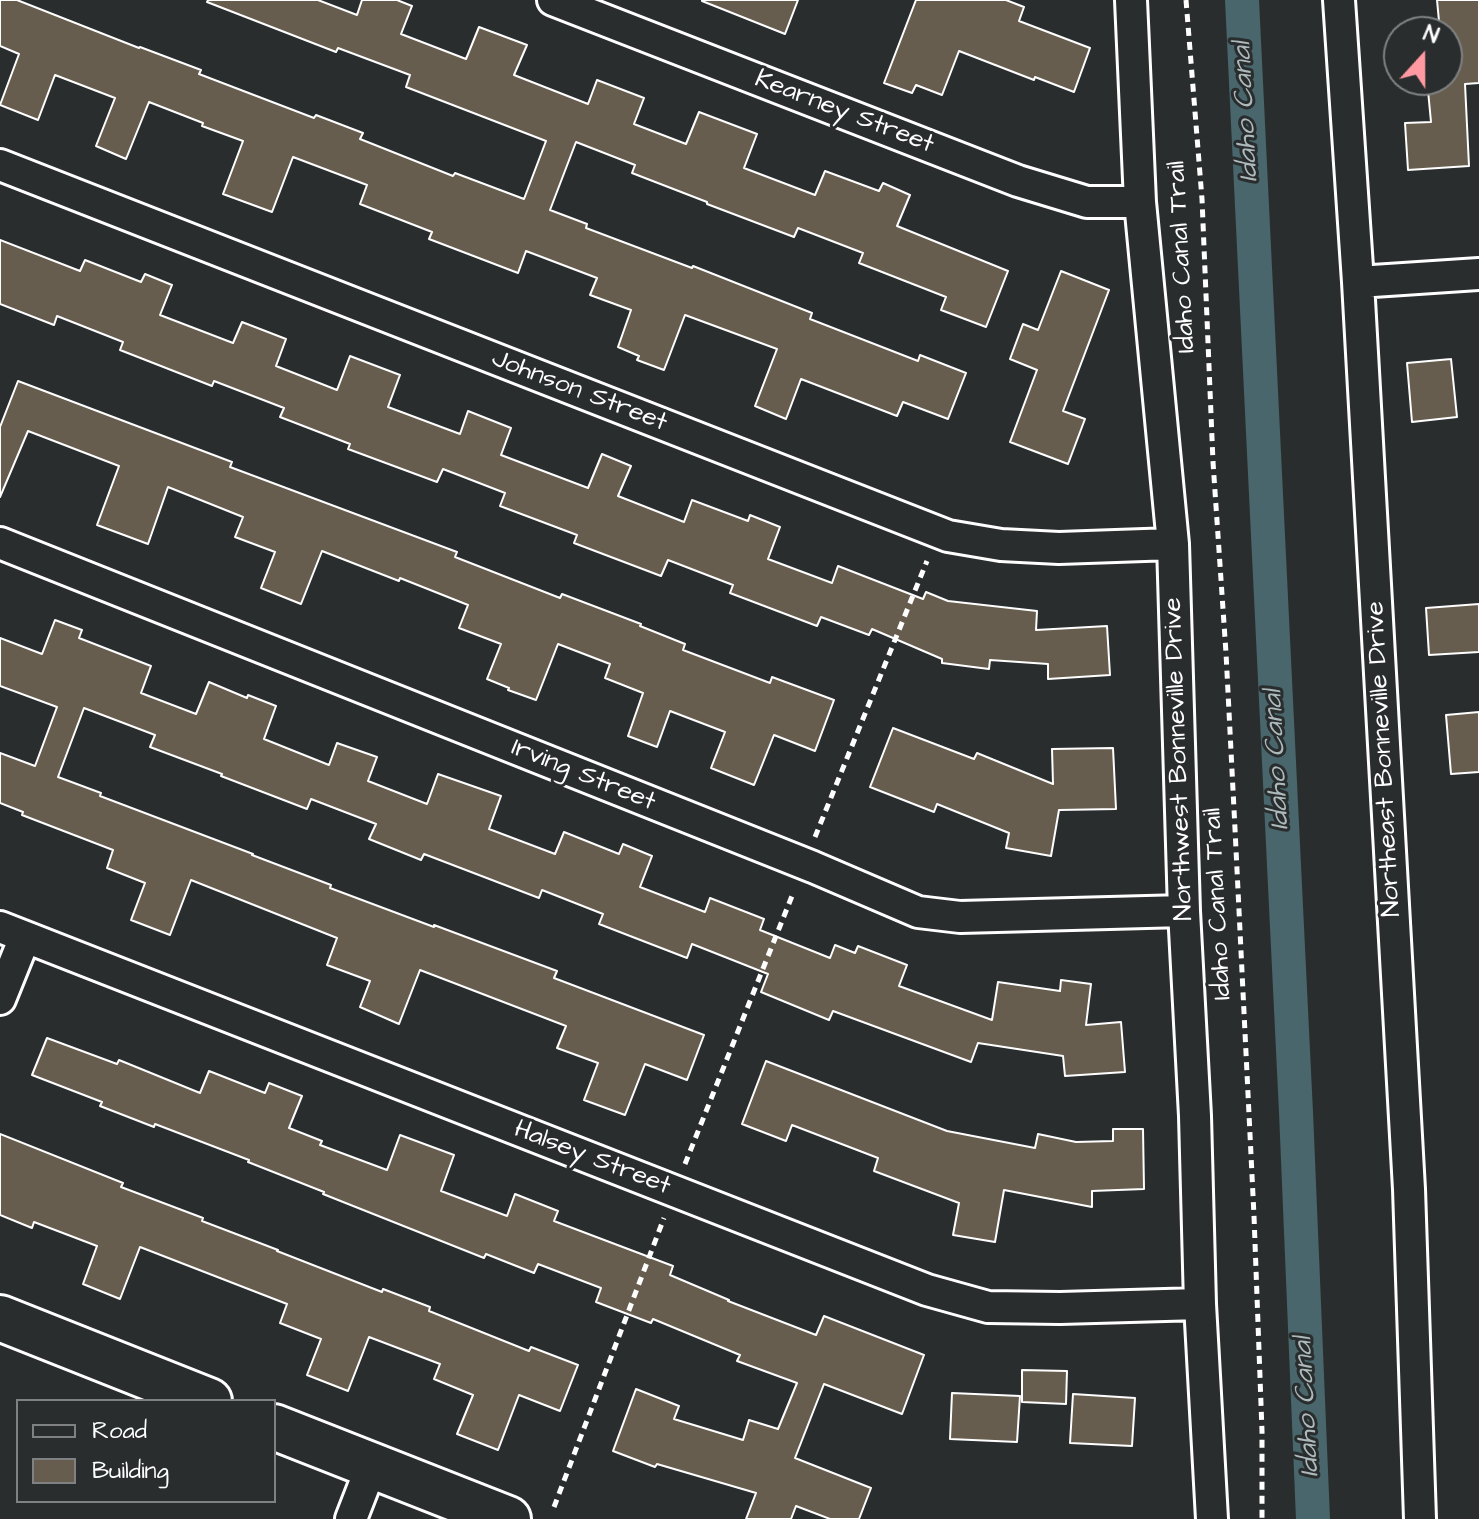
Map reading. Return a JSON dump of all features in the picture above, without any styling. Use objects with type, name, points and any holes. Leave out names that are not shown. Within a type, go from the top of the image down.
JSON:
[{"type":"street","name":"Kearney Street","points":[[553,0],[1018,181],[1087,202],[1140,202]]},
{"type":"street","name":"Northwest Bonneville Drive","points":[[1131,0],[1140,202],[1173,544],[1184,911],[1212,1519]]},
{"type":"street","name":"Northeast Bonneville Drive","points":[[1339,0],[1409,1189],[1420,1519]]},
{"type":"street","name":"Johnson Street","points":[[0,165],[948,536],[1001,545],[1059,548],[1173,544]]},
{"type":"street","points":[[1358,282],[1479,274]]},
{"type":"street","name":"Irving Street","points":[[0,543],[813,867],[918,912],[960,917],[1184,911]]},
{"type":"street","points":[[0,999],[12,932]]},
{"type":"street","name":"Halsey Street","points":[[12,932],[927,1290],[988,1307],[1200,1304]]},
{"type":"street","points":[[0,1318],[204,1399]]},
{"type":"street","points":[[276,1428],[508,1519]]},
{"type":"street","points":[[351,1519],[372,1465]]},
{"type":"path","name":"Idaho Canal Trail","points":[[1186,0],[1202,199],[1213,462],[1233,785],[1254,1216],[1262,1519]]},
{"type":"path","points":[[814,838],[929,556]]},
{"type":"path","points":[[682,1172],[796,885]]},
{"type":"path","points":[[554,1507],[668,1210]]},
{"type":"building","points":[[0,0],[17,0],[201,70],[199,74],[314,118],[316,115],[363,133],[360,139],[453,176],[455,173],[524,199],[546,141],[406,87],[410,75],[338,48],[336,52],[207,2],[318,0],[357,15],[362,0],[397,0],[412,6],[401,34],[466,59],[479,27],[527,45],[514,75],[588,104],[597,80],[644,98],[634,124],[686,144],[699,112],[757,134],[744,168],[815,195],[825,171],[879,191],[883,183],[910,195],[897,226],[1008,271],[986,327],[941,310],[946,297],[859,263],[863,253],[798,228],[794,237],[707,204],[632,173],[635,165],[576,142],[550,210],[587,224],[586,228],[812,313],[810,319],[918,361],[920,355],[966,373],[948,419],[903,402],[897,416],[801,379],[786,419],[755,406],[777,349],[685,315],[664,370],[637,360],[639,356],[618,347],[631,310],[590,295],[597,278],[526,251],[518,273],[429,239],[432,232],[360,204],[367,185],[293,157],[272,212],[223,194],[243,141],[202,126],[203,123],[149,102],[126,159],[96,146],[115,98],[55,75],[38,120],[0,105],[19,54],[0,46]]},
{"type":"building","points":[[702,0],[798,0],[785,34]]},
{"type":"building","points":[[916,0],[1006,0],[1024,7],[1019,21],[1090,48],[1074,92],[959,51],[942,95],[916,85],[912,93],[884,83]]},
{"type":"building","points":[[1437,0],[1479,0],[1479,83],[1465,84],[1469,166],[1408,170],[1405,123],[1431,122],[1429,96],[1463,96],[1463,16],[1438,16]]},
{"type":"building","points":[[0,240],[80,271],[85,260],[141,282],[145,274],[172,285],[160,315],[233,343],[242,322],[286,339],[276,366],[337,390],[350,356],[400,375],[388,407],[460,434],[468,411],[511,428],[501,455],[588,488],[602,454],[631,466],[618,496],[684,522],[692,500],[748,521],[750,515],[780,527],[768,559],[832,583],[838,566],[923,599],[926,592],[948,601],[1037,611],[1036,630],[1107,626],[1110,675],[1048,679],[1048,664],[990,660],[989,669],[942,663],[942,659],[872,629],[869,635],[821,617],[817,626],[730,593],[733,585],[668,560],[661,576],[574,543],[577,535],[500,506],[505,493],[443,469],[437,482],[348,449],[350,444],[280,417],[284,408],[214,381],[212,386],[120,350],[123,342],[57,316],[54,325],[0,304]]},
{"type":"building","points":[[1061,271],[1109,290],[1063,411],[1085,419],[1068,464],[1010,442],[1037,370],[1010,359],[1023,324],[1038,330]]},
{"type":"building","points":[[1451,359],[1457,417],[1412,422],[1407,363]]},
{"type":"building","points":[[18,381],[232,462],[230,467],[457,552],[455,557],[560,598],[562,594],[641,624],[685,644],[683,650],[770,683],[772,677],[834,700],[815,751],[774,735],[754,785],[711,768],[725,732],[670,711],[657,747],[628,736],[643,693],[605,678],[610,664],[558,644],[536,700],[508,690],[487,679],[501,644],[459,628],[468,605],[322,551],[301,604],[261,588],[275,552],[235,537],[243,517],[168,487],[148,544],[97,525],[119,466],[28,431],[0,497],[0,427]]},
{"type":"building","points":[[1479,604],[1479,652],[1429,655],[1426,608]]},
{"type":"building","points":[[55,620],[82,630],[79,638],[151,666],[141,693],[196,714],[209,682],[247,698],[248,695],[276,706],[264,739],[329,765],[337,743],[377,757],[368,781],[427,804],[438,774],[501,796],[489,829],[555,854],[564,832],[619,854],[623,844],[652,856],[640,887],[705,912],[710,898],[764,919],[760,930],[830,958],[835,945],[855,953],[858,946],[907,965],[899,986],[992,1020],[998,982],[1060,991],[1061,980],[1091,984],[1086,1025],[1121,1022],[1125,1072],[1065,1076],[1063,1056],[978,1043],[971,1062],[833,1011],[829,1020],[761,992],[768,974],[692,944],[687,958],[599,924],[603,914],[542,890],[539,898],[424,854],[421,860],[369,839],[376,824],[311,799],[307,809],[221,776],[150,747],[155,735],[84,708],[58,777],[331,885],[330,888],[557,971],[554,978],[704,1035],[687,1080],[645,1064],[625,1115],[584,1100],[598,1063],[557,1048],[566,1026],[420,970],[399,1024],[360,1007],[370,981],[327,965],[337,938],[191,880],[170,935],[131,920],[145,883],[107,868],[113,850],[22,815],[23,812],[0,803],[0,753],[35,766],[57,707],[0,686],[0,638],[42,654]]},
{"type":"building","points":[[1479,712],[1479,772],[1451,774],[1446,715]]},
{"type":"building","points":[[893,728],[974,759],[977,753],[1053,784],[1052,749],[1113,748],[1116,809],[1059,810],[1051,856],[1006,848],[1009,833],[937,804],[934,812],[870,787]]},
{"type":"building","points":[[47,1038],[117,1064],[119,1060],[200,1093],[209,1071],[265,1093],[269,1083],[302,1096],[289,1128],[322,1141],[320,1145],[387,1170],[400,1135],[454,1155],[441,1191],[507,1216],[515,1194],[558,1211],[554,1221],[673,1266],[670,1275],[728,1301],[816,1335],[824,1316],[924,1355],[902,1414],[824,1384],[795,1458],[871,1488],[859,1519],[830,1519],[796,1506],[791,1519],[746,1519],[756,1493],[657,1464],[655,1467],[613,1451],[636,1389],[679,1406],[674,1419],[743,1440],[749,1420],[778,1429],[797,1383],[737,1361],[740,1355],[653,1319],[651,1323],[596,1302],[601,1288],[538,1264],[534,1273],[486,1254],[484,1258],[323,1194],[249,1160],[100,1106],[102,1102],[32,1075]]},
{"type":"building","points":[[766,1061],[947,1131],[1035,1148],[1038,1134],[1076,1142],[1113,1141],[1113,1129],[1143,1129],[1144,1189],[1092,1191],[1092,1207],[1004,1190],[995,1242],[953,1235],[959,1203],[874,1171],[878,1158],[792,1125],[786,1141],[742,1124]]},
{"type":"building","points":[[0,1134],[123,1183],[121,1187],[203,1218],[202,1221],[277,1251],[382,1292],[383,1289],[430,1307],[429,1311],[529,1351],[531,1347],[578,1365],[560,1411],[519,1395],[498,1450],[457,1434],[473,1395],[434,1379],[440,1364],[369,1337],[348,1391],[307,1375],[321,1339],[280,1323],[287,1304],[140,1247],[120,1299],[83,1284],[97,1246],[34,1222],[32,1228],[0,1215]]},
{"type":"building","points":[[1022,1370],[1067,1371],[1066,1404],[1022,1402]]},
{"type":"building","points":[[952,1393],[1020,1396],[1017,1442],[950,1439]]},
{"type":"building","points":[[1073,1394],[1135,1398],[1132,1446],[1070,1443]]},
{"type":"waterway","name":"Idaho Canal","points":[[1242,0],[1313,1519]]}]
